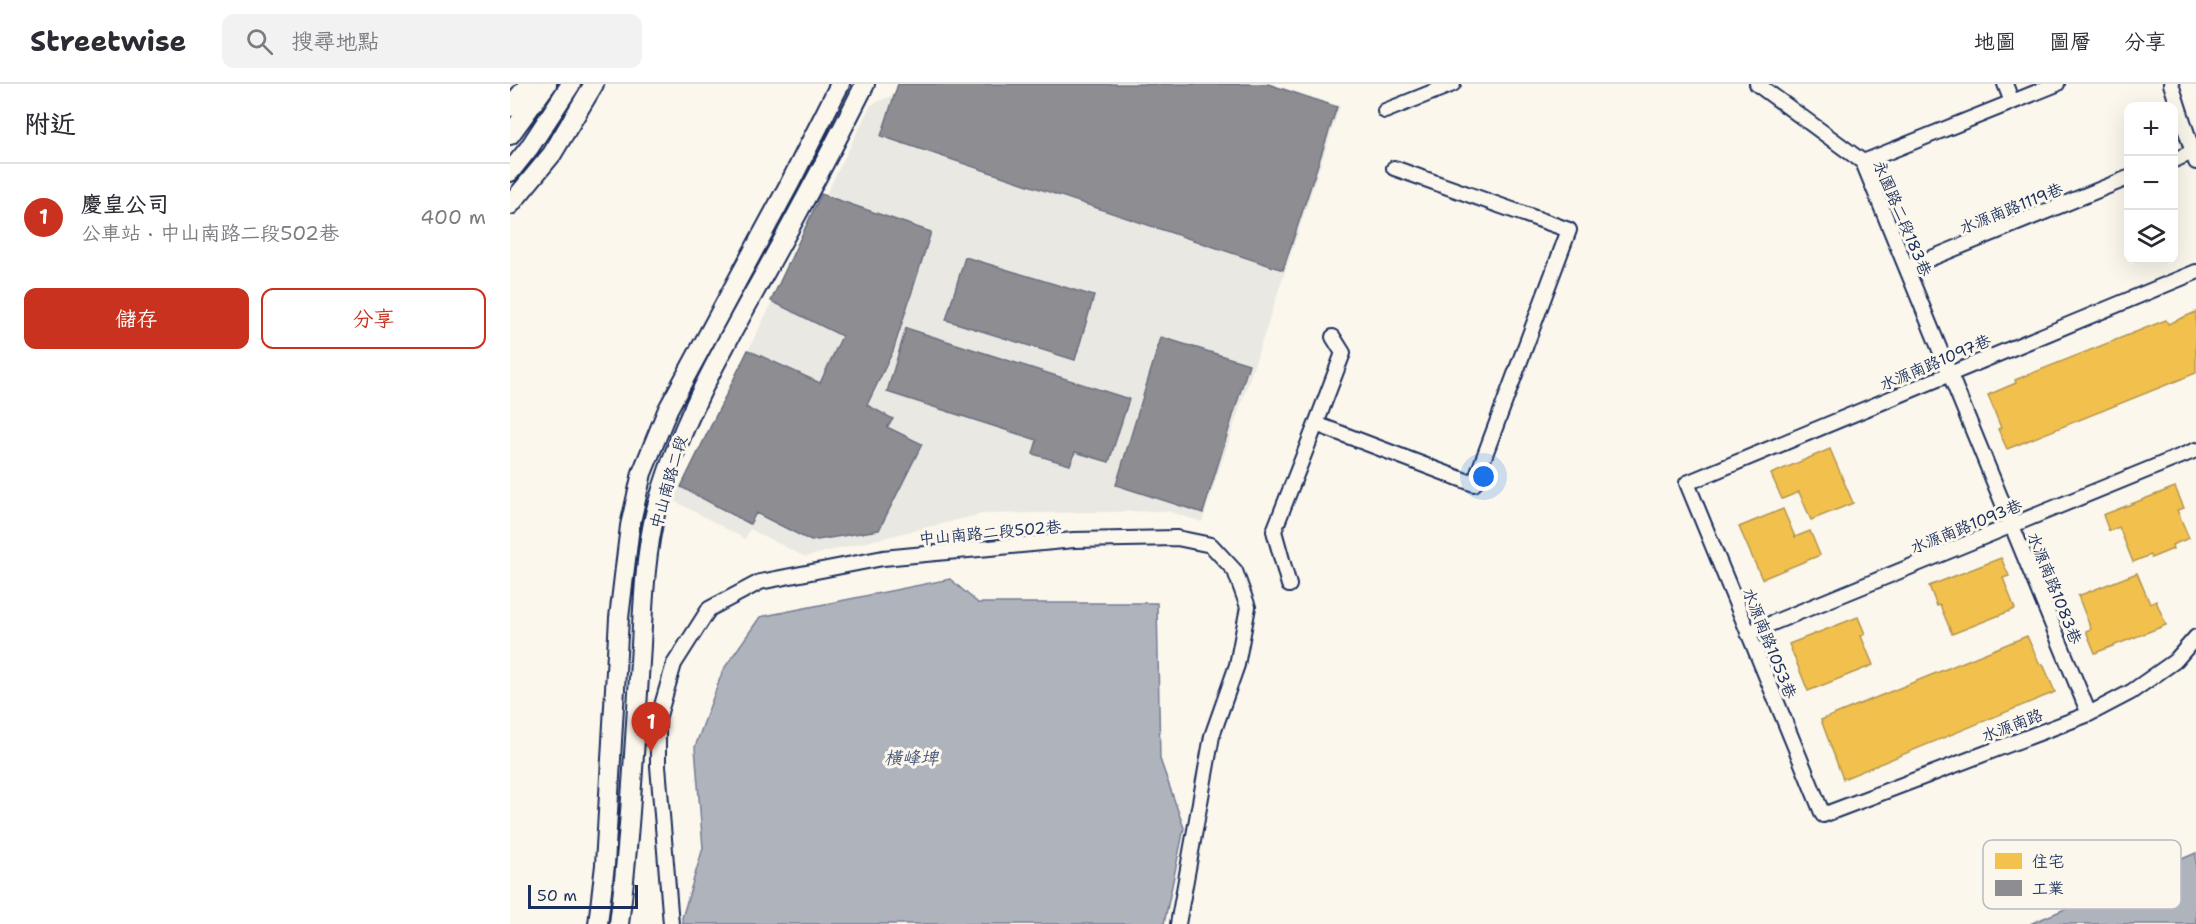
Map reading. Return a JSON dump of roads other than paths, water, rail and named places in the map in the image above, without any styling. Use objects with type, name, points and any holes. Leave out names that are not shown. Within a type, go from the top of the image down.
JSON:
[{"type":"main road","points":[[510,107],[529,84]]},
{"type":"main road","points":[[510,135],[547,84]]},
{"type":"main road","points":[[510,172],[529,148],[571,84]]},
{"type":"main road","points":[[510,206],[552,154],[594,84]]},
{"type":"main road","name":"中山南路二段","points":[[619,924],[627,861],[646,573],[656,511],[678,442],[702,387],[866,85]]},
{"type":"main road","name":"中山南路二段","points":[[598,924],[612,767],[619,618],[630,526],[642,473],[668,409],[837,91]]},
{"type":"street","points":[[1385,111],[1453,84]]},
{"type":"street","name":"永園路二段183巷","points":[[1757,84],[1863,162],[1950,374]]},
{"type":"street","points":[[2005,84],[2012,102]]},
{"type":"street","points":[[1863,162],[2058,84]]},
{"type":"street","points":[[2171,84],[2194,157],[2178,159]]},
{"type":"street","points":[[837,91],[866,85]]},
{"type":"street","points":[[1316,424],[1474,484],[1569,230],[1394,168]]},
{"type":"street","name":"水源南路1119巷","points":[[1907,268],[2124,180]]},
{"type":"street","name":"水源南路1097巷","points":[[1687,483],[2196,272]]},
{"type":"street","points":[[1289,585],[1274,531],[1343,353],[1333,337]]},
{"type":"street","name":"水源南路1083巷","points":[[1950,374],[2089,714]]},
{"type":"street","name":"水源南路1093巷","points":[[1749,633],[2196,450]]},
{"type":"street","name":"水源南路1053巷","points":[[1687,483],[1823,815]]},
{"type":"street","name":"中山南路二段502巷","points":[[671,924],[658,766],[658,719],[674,664],[709,609],[760,582],[883,558],[1074,540],[1177,538],[1211,545],[1235,571],[1248,607],[1237,664],[1212,735],[1178,924]]},
{"type":"street","name":"水源南路","points":[[1823,815],[2089,714],[2131,692],[2175,661],[2196,637]]},
{"type":"water","name":"橫峰埤","points":[[950,579],[978,603],[1157,603],[1160,759],[1184,828],[1164,924],[683,924],[682,918],[703,848],[695,747],[723,670],[760,617]]},
{"type":"water","points":[[2196,853],[2196,924],[2030,924],[2065,909],[2181,909],[2181,859]]},
{"type":"place","name":"慶皇公司","points":[[651,752]]}]
